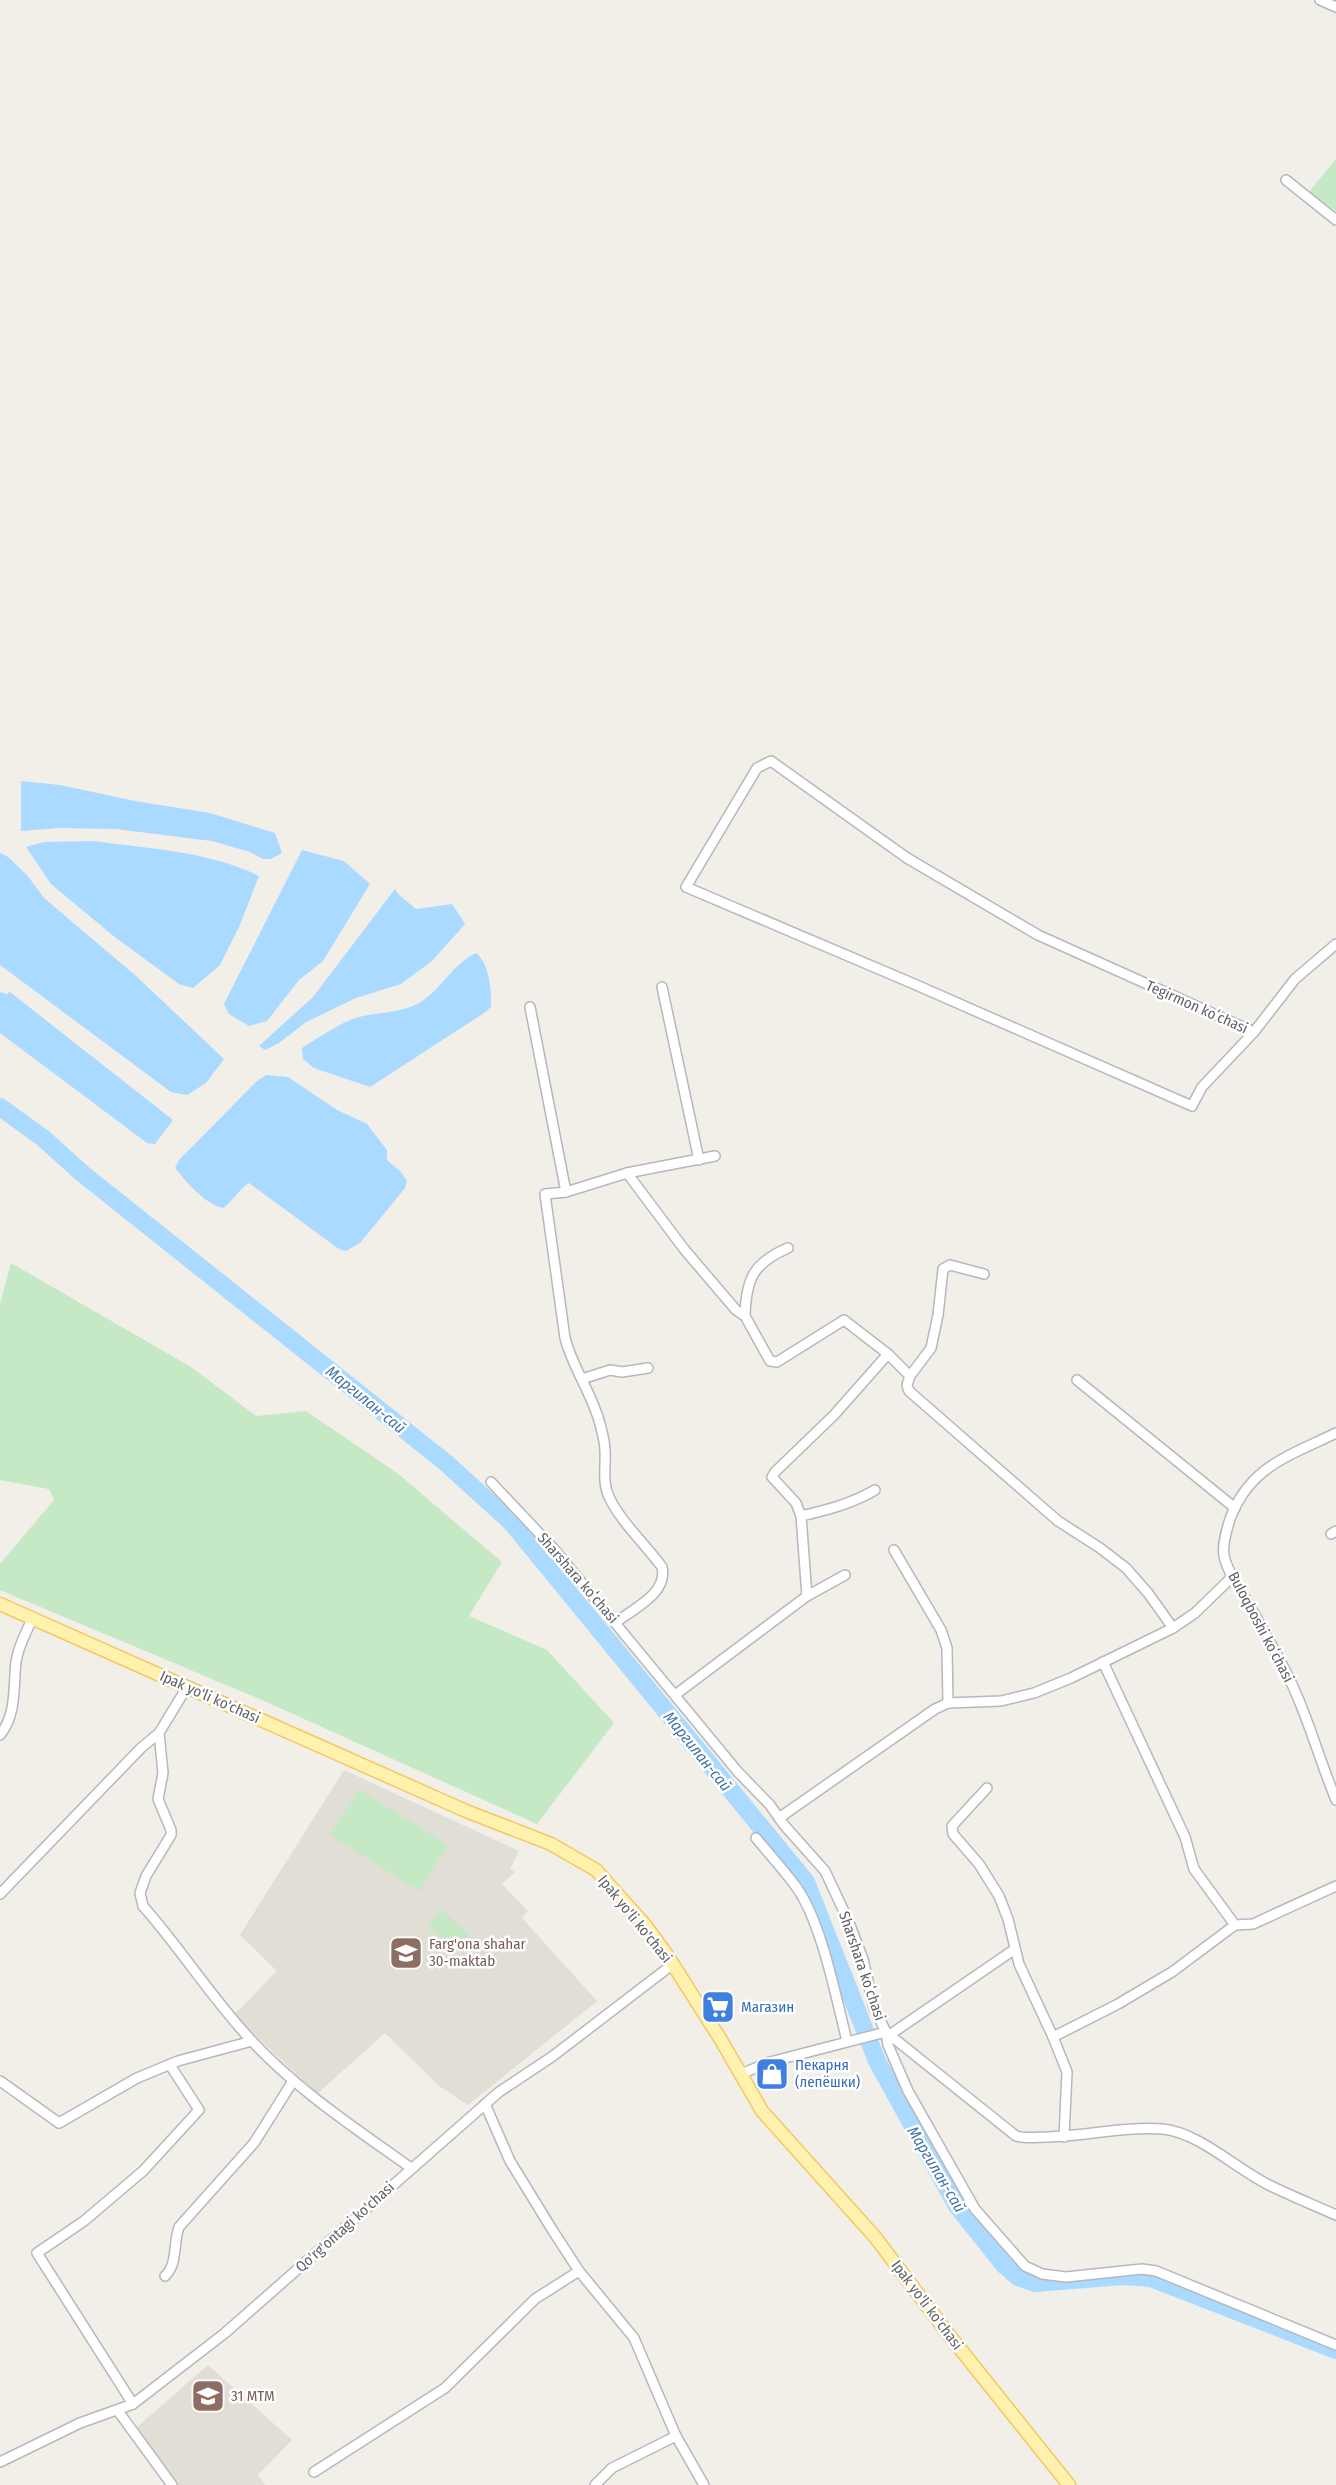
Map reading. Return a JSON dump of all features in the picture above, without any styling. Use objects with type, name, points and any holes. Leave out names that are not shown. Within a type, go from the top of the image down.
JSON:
[{"type":"main road","name":"Ipak yo'li ko'chasi","points":[[0,1604],[466,1811],[551,1845],[596,1870],[645,1925],[673,1964],[762,2111],[875,2237],[949,2335],[1069,2485]]},
{"type":"street","points":[[1320,0],[1336,7]]},
{"type":"street","points":[[1286,180],[1336,220]]},
{"type":"street","name":"Tegirmon koʻchasi","points":[[771,760],[907,858],[1038,935],[1254,1032],[1202,1087],[1192,1106],[686,887],[757,768],[771,760]]},
{"type":"street","points":[[1254,1032],[1295,979],[1336,944]]},
{"type":"street","points":[[662,987],[699,1160]]},
{"type":"street","points":[[530,1007],[566,1192]]},
{"type":"street","points":[[616,1622],[656,1592],[664,1576],[662,1567],[614,1507],[607,1493],[604,1475],[605,1449],[599,1422],[582,1379],[571,1361],[565,1338],[545,1194],[566,1192],[627,1173],[715,1156]]},
{"type":"street","points":[[627,1173],[684,1249],[736,1310],[745,1316],[770,1361],[777,1362],[844,1320],[888,1354],[910,1376]]},
{"type":"street","points":[[745,1316],[746,1292],[752,1275],[770,1256],[789,1248]]},
{"type":"street","points":[[984,1274],[950,1265],[943,1269],[939,1316],[930,1348],[910,1376],[907,1385],[909,1391],[1058,1521],[1126,1568],[1148,1593],[1173,1628]]},
{"type":"street","points":[[807,1596],[801,1516],[796,1503],[774,1482],[772,1478],[774,1472],[834,1415],[888,1354]]},
{"type":"street","points":[[582,1379],[610,1370],[622,1372],[648,1368]]},
{"type":"street","points":[[1077,1380],[1235,1508]]},
{"type":"street","name":"Buloqboshi koʻchasi","points":[[1336,1433],[1272,1464],[1253,1478],[1235,1508],[1227,1529],[1224,1555],[1233,1576],[1292,1684],[1336,1800]]},
{"type":"street","name":"Sharshara koʻchasi","points":[[491,1482],[554,1549],[778,1818],[825,1871],[863,1959],[874,2008],[886,2033],[1016,2136],[1023,2138],[1064,2137],[1151,2129],[1174,2132],[1204,2145],[1267,2184],[1336,2215]]},
{"type":"street","points":[[801,1516],[838,1508],[875,1490]]},
{"type":"street","points":[[894,1550],[941,1630],[947,1648],[948,1703]]},
{"type":"street","points":[[675,1695],[807,1596],[844,1575]]},
{"type":"street","points":[[778,1818],[934,1709],[948,1703],[1001,1701],[1034,1693],[1173,1628],[1196,1614],[1233,1576]]},
{"type":"street","points":[[0,1735],[7,1726],[12,1707],[16,1661],[33,1617]]},
{"type":"street","points":[[1103,1662],[1185,1837],[1194,1869],[1235,1925]]},
{"type":"street","points":[[0,1894],[141,1748],[159,1733],[187,1687]]},
{"type":"street","points":[[159,1733],[163,1773],[158,1799],[171,1835],[146,1876],[140,1893],[143,1906],[212,1997],[252,2041],[293,2081],[339,2118],[411,2168]]},
{"type":"street","points":[[987,1788],[952,1826],[953,1834],[979,1864],[999,1896],[1019,1964],[1067,2072],[1064,2137]]},
{"type":"street","points":[[756,1838],[797,1889],[806,1906],[824,1956],[847,2042]]},
{"type":"street","points":[[1053,2037],[1118,2004],[1172,1972],[1235,1925],[1253,1924],[1336,1886]]},
{"type":"street","points":[[741,2074],[770,2062],[886,2033],[1015,1949]]},
{"type":"street","name":"Qo'rg'ontagi ko'chasi","points":[[3,2461],[80,2423],[133,2404],[225,2333],[485,2104],[673,1964]]},
{"type":"street","points":[[886,2033],[888,2045],[908,2091],[975,2209],[1024,2266],[1042,2274],[1066,2277],[1142,2269],[1156,2271],[1336,2345]]},
{"type":"street","points":[[0,2081],[60,2123],[137,2078],[170,2065],[252,2041]]},
{"type":"street","points":[[133,2404],[38,2253],[84,2221],[143,2171],[199,2110],[170,2065]]},
{"type":"street","points":[[165,2276],[171,2271],[179,2227],[254,2143],[293,2081]]},
{"type":"street","points":[[485,2104],[510,2161],[579,2271],[634,2338],[676,2436],[704,2485]]},
{"type":"street","points":[[314,2472],[444,2388],[535,2300],[579,2271]]},
{"type":"street","points":[[118,2410],[172,2485]]},
{"type":"street","points":[[595,2485],[612,2468],[676,2436]]},
{"type":"street","points":[[0,2450],[3,2461]]},
{"type":"shaded area","name":"Farg'ona shahar 30-maktab","points":[[344,1770],[519,1851],[510,1869],[515,1872],[502,1884],[528,1911],[522,1918],[597,2001],[468,2105],[439,2086],[385,2033],[317,2094],[234,2015],[277,1971],[240,1935]]},
{"type":"shaded area","name":"31 MTM","points":[[208,2365],[292,2440],[258,2475],[265,2485],[177,2485],[137,2427]]},
{"type":"green space","points":[[1336,159],[1336,211],[1309,192]]},
{"type":"green space","points":[[11,1263],[191,1367],[256,1416],[306,1411],[397,1473],[502,1562],[469,1616],[547,1650],[614,1723],[537,1824],[262,1700],[0,1590],[0,1564],[54,1500],[49,1489],[0,1480],[0,1304]]},
{"type":"green space","points":[[359,1789],[448,1845],[419,1891],[330,1835]]},
{"type":"green space","points":[[442,1910],[469,1935],[454,1951],[427,1926]]},
{"type":"water","points":[[21,781],[60,785],[135,801],[210,813],[275,833],[282,853],[271,859],[263,859],[250,852],[212,841],[116,829],[59,828],[21,831]]},
{"type":"water","points":[[94,841],[199,856],[220,861],[259,876],[239,927],[220,965],[193,988],[179,984],[116,938],[51,884],[26,847],[44,842]]},
{"type":"water","points":[[302,850],[344,861],[370,884],[323,961],[299,980],[267,1021],[249,1026],[229,1014],[224,1004]]},
{"type":"water","points":[[0,853],[8,857],[27,875],[44,898],[136,976],[224,1059],[206,1083],[187,1095],[171,1092],[0,965]]},
{"type":"water","points":[[395,889],[416,909],[452,904],[465,924],[432,961],[401,984],[356,998],[306,1022],[279,1043],[265,1050],[259,1046],[313,997]]},
{"type":"water","points":[[476,953],[487,970],[491,1007],[370,1087],[314,1068],[303,1059],[302,1048],[344,1023],[359,1017],[407,1008],[421,1002],[460,964]]},
{"type":"water","points":[[0,992],[7,994],[10,992],[173,1120],[155,1144],[147,1143],[0,1033]]},
{"type":"water","points":[[266,1075],[288,1077],[337,1110],[367,1124],[387,1150],[387,1160],[401,1172],[407,1181],[405,1188],[360,1243],[346,1251],[339,1249],[249,1183],[223,1208],[203,1197],[175,1168],[179,1160],[257,1081]]},
{"type":"waterway","name":"Маргилан-сай","points":[[0,1107],[43,1138],[83,1174],[445,1462],[511,1522],[806,1882],[877,2061],[957,2206],[1004,2265],[1018,2277],[1035,2283],[1124,2276],[1151,2278],[1336,2350]]},
{"type":"place","name":"Farg'ona shahar 30-maktab","points":[[406,1953]]},
{"type":"place","name":"Магазин","points":[[718,2007]]},
{"type":"place","name":"Пекарня (лепёшки)","points":[[772,2074]]},
{"type":"place","name":"31 MTM","points":[[208,2396]]}]
